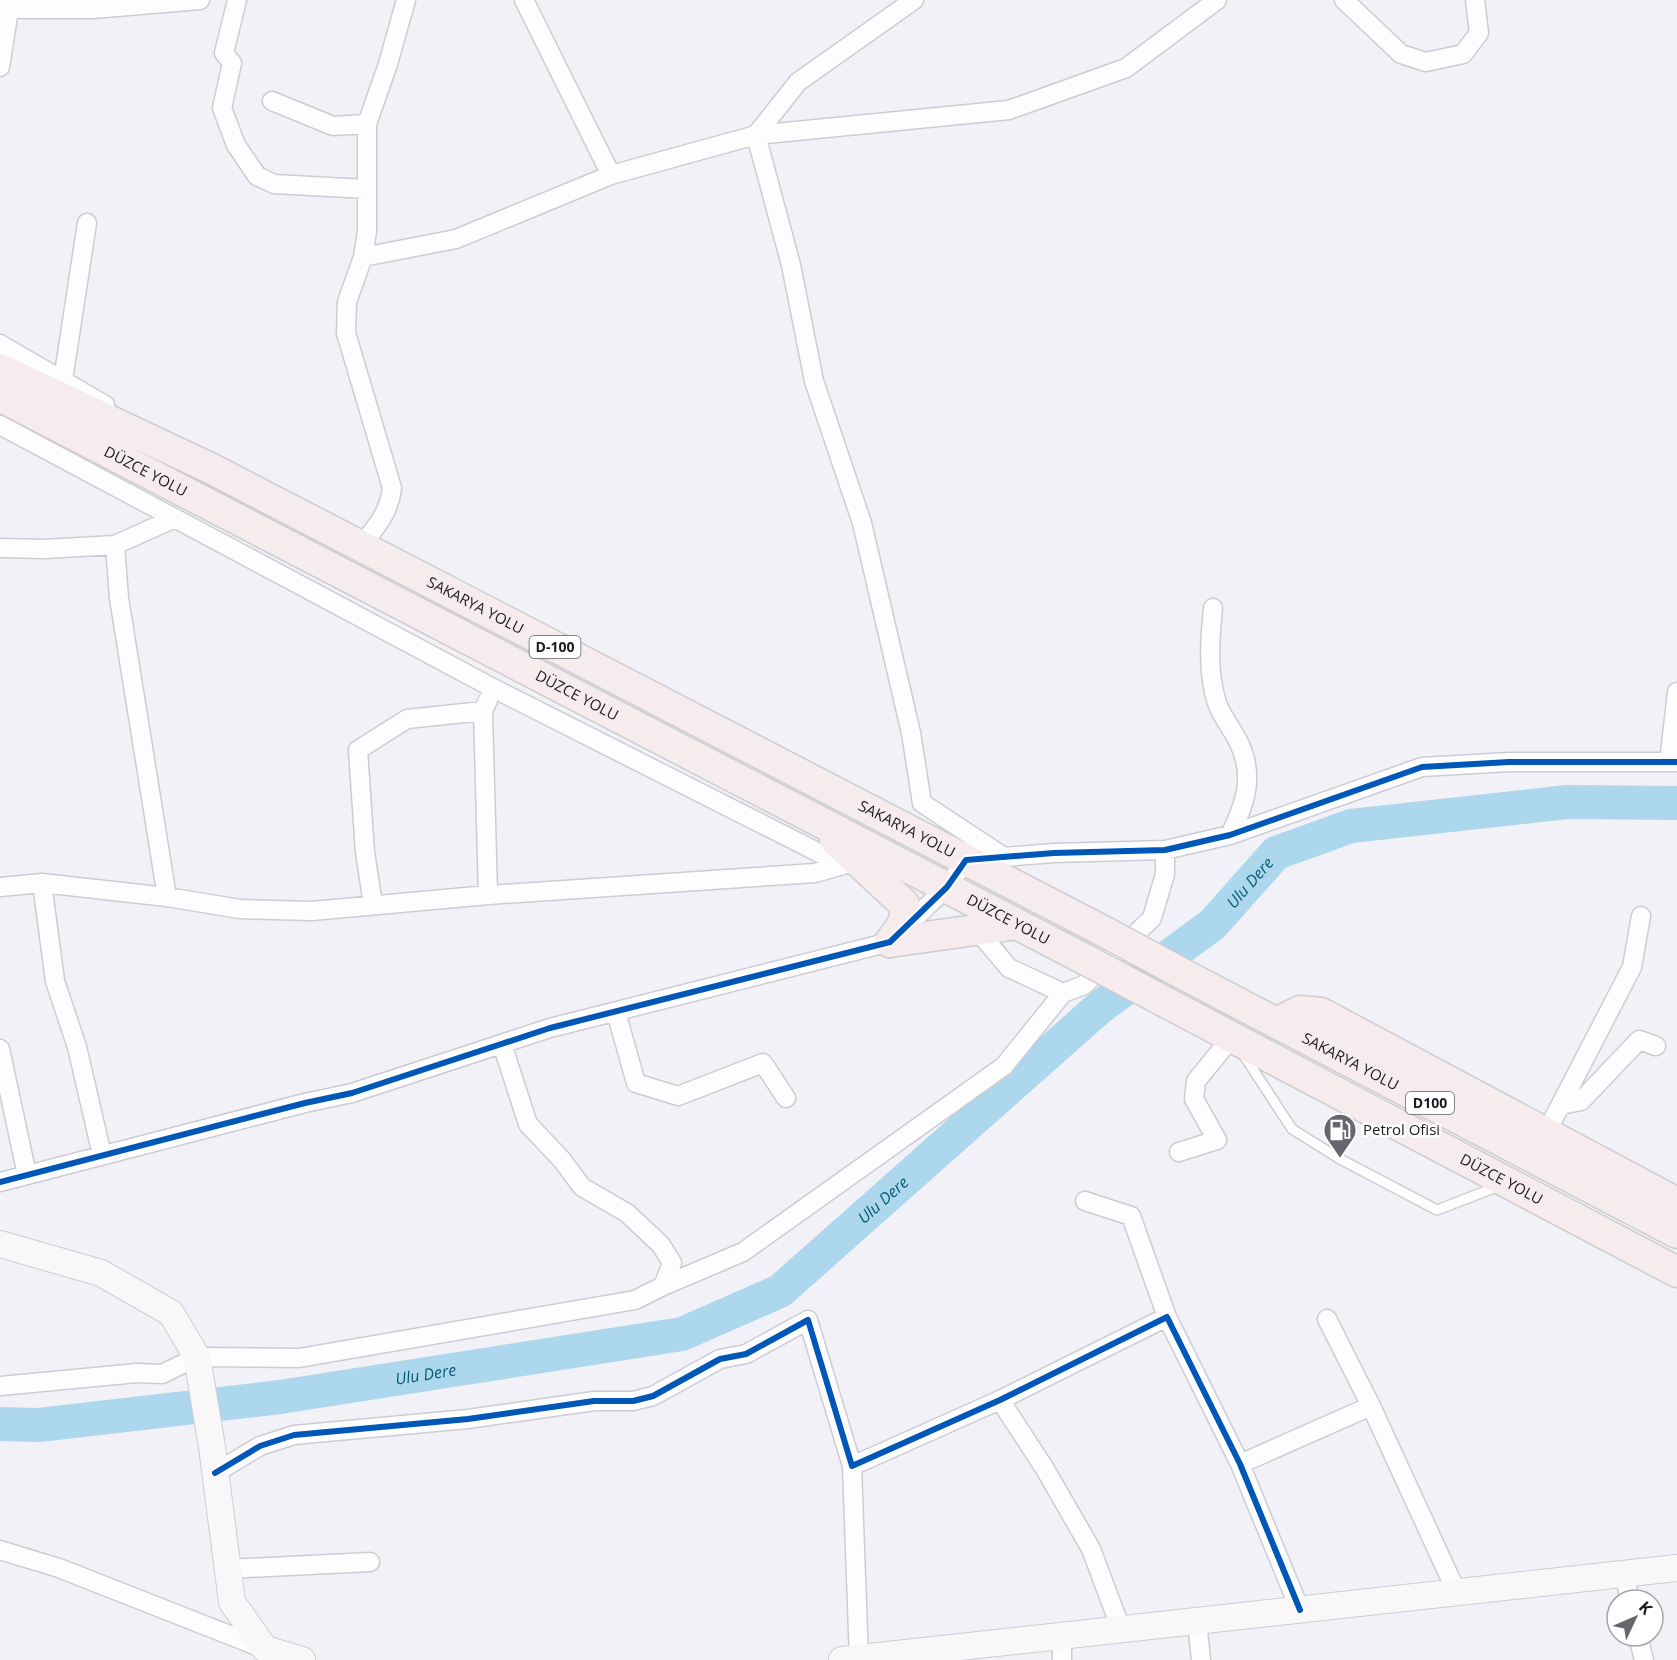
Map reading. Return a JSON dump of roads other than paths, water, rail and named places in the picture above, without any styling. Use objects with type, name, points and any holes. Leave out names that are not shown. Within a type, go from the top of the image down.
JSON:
[{"type":"highway","name":"SAKARYA YOLU","points":[[0,369],[212,469],[1105,932],[1677,1233]]},
{"type":"highway","name":"DÜZCE YOLU","points":[[0,396],[804,811],[1677,1272]]},
{"type":"highway","points":[[804,811],[850,863],[904,904],[907,912],[905,920],[890,942]]},
{"type":"highway","points":[[890,942],[1017,924]]},
{"type":"highway","points":[[1276,1023],[1300,1011],[1321,1013],[1677,1203]]},
{"type":"main road","points":[[0,1244],[101,1273],[171,1313],[197,1357],[212,1447],[232,1602],[261,1654],[302,1660]]},
{"type":"main road","points":[[854,1659],[1062,1648],[1121,1629],[1677,1568]]},
{"type":"street","points":[[0,67],[4,9],[93,9],[200,0]]},
{"type":"street","points":[[237,0],[224,53],[232,63],[222,108],[236,145],[257,176],[274,184],[366,189]]},
{"type":"street","points":[[361,546],[385,517],[390,505],[392,489],[346,333],[347,302],[363,257],[367,231],[367,124],[388,64],[406,0]]},
{"type":"street","points":[[524,0],[611,175]]},
{"type":"street","points":[[756,135],[798,82],[914,0]]},
{"type":"street","points":[[363,257],[456,239],[611,175],[756,135],[1009,110],[1126,68],[1217,0]]},
{"type":"street","points":[[1344,0],[1401,54],[1426,62],[1463,54],[1469,47],[1479,33],[1475,0]]},
{"type":"street","points":[[272,101],[333,126],[367,124]]},
{"type":"street","points":[[756,135],[791,265],[814,381],[862,523],[911,733],[922,803],[1004,857]]},
{"type":"street","points":[[63,380],[87,223]]},
{"type":"street","points":[[0,344],[212,469]]},
{"type":"street","points":[[0,425],[494,688],[850,863]]},
{"type":"street","points":[[0,548],[44,549],[115,545],[175,518]]},
{"type":"street","points":[[115,545],[119,598],[167,897]]},
{"type":"street","points":[[1213,608],[1209,660],[1217,704],[1240,745],[1248,778],[1245,806],[1230,835]]},
{"type":"street","points":[[488,895],[483,711],[494,688]]},
{"type":"street","points":[[0,1182],[352,1093],[550,1028],[890,942],[947,887],[966,860],[1165,850],[1230,835],[1422,767],[1509,762],[1673,762],[1677,692]]},
{"type":"street","points":[[373,905],[365,852],[358,750],[407,719],[483,711]]},
{"type":"street","points":[[0,1386],[137,1373],[162,1374],[197,1357],[299,1358],[635,1300],[743,1252],[1004,1066],[1063,993],[1084,985],[1152,918],[1165,874],[1165,850]]},
{"type":"street","points":[[0,887],[42,883],[167,897],[240,909],[312,911],[488,895],[815,873],[850,863],[888,856]]},
{"type":"street","points":[[42,883],[55,981],[77,1047],[102,1155]]},
{"type":"street","points":[[1546,1133],[1632,967],[1641,916]]},
{"type":"street","points":[[977,930],[1009,968],[1063,993]]},
{"type":"street","points":[[616,1012],[636,1083],[678,1096],[763,1063],[786,1098]]},
{"type":"street","points":[[1179,1152],[1217,1140],[1194,1099],[1196,1081],[1232,1037]]},
{"type":"street","points":[[1560,1105],[1581,1101],[1639,1040],[1656,1046]]},
{"type":"street","points":[[502,1044],[528,1124],[562,1160],[582,1187],[627,1213],[661,1245],[672,1263],[663,1286]]},
{"type":"street","points":[[0,1049],[27,1175]]},
{"type":"street","points":[[1085,1201],[1131,1216],[1167,1317],[1240,1464],[1300,1610]]},
{"type":"street","points":[[852,1466],[1000,1401],[1167,1317]]},
{"type":"street","points":[[1327,1319],[1371,1406],[1458,1593]]},
{"type":"street","points":[[215,1473],[260,1446],[294,1435],[468,1419],[594,1401],[633,1401],[653,1396],[720,1359],[746,1354],[808,1320],[852,1466],[854,1659]]},
{"type":"street","points":[[1000,1401],[1045,1469],[1091,1549],[1121,1629]]},
{"type":"street","points":[[1240,1464],[1371,1406]]},
{"type":"street","points":[[0,1550],[59,1568],[261,1654]]},
{"type":"street","points":[[228,1569],[370,1562]]},
{"type":"street","points":[[1624,1574],[1627,1588]]},
{"type":"street","points":[[1197,1621],[1201,1660]]},
{"type":"lane","points":[[1232,1037],[1292,1129],[1340,1159],[1437,1210],[1507,1183]]},
{"type":"waterway","name":"Ulu Dere","points":[[0,1424],[39,1425],[280,1397],[682,1334],[780,1291],[1099,1008],[1213,924],[1276,853],[1351,826],[1567,802],[1677,803]]},
{"type":"place","name":"Petrol Ofisi","points":[[1340,1159]]}]
